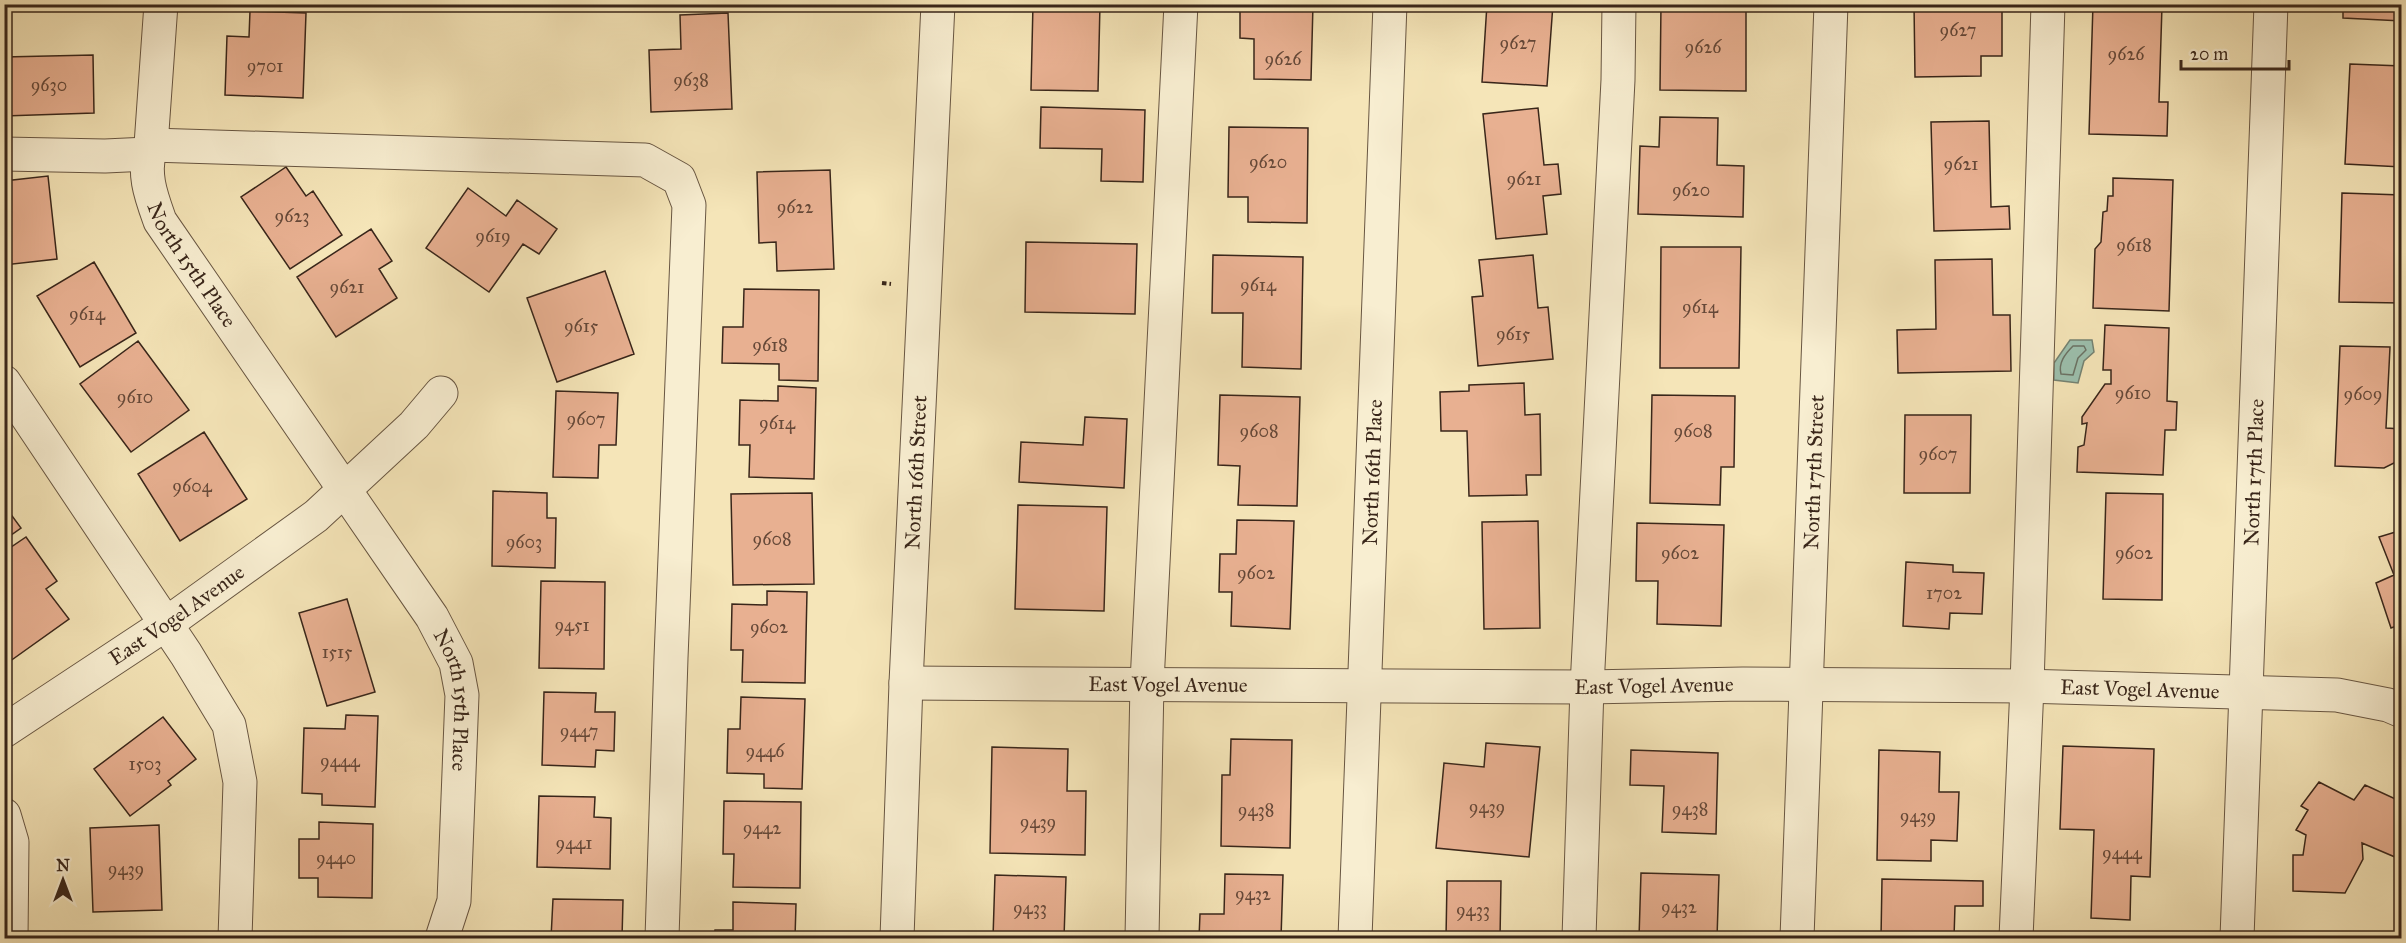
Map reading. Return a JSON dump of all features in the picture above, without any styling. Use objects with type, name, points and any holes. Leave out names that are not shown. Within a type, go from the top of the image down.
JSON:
[{"type":"street","name":"North 15th Place","points":[[161,4],[148,188],[160,221],[432,617],[456,663],[462,695],[454,901],[442,939]]},
{"type":"street","name":"North 16th Street","points":[[897,939],[906,683],[938,4]]},
{"type":"street","points":[[1142,939],[1147,683],[1181,4]]},
{"type":"street","name":"North 16th Place","points":[[1355,939],[1390,4]]},
{"type":"street","points":[[1579,939],[1587,687],[1618,80],[1619,4]]},
{"type":"street","name":"North 17th Street","points":[[1797,939],[1831,4]]},
{"type":"street","points":[[2016,939],[2027,686],[2048,4]]},
{"type":"street","name":"North 17th Place","points":[[2237,939],[2271,4]]},
{"type":"street","points":[[4,154],[105,156],[150,150],[645,160],[679,179],[689,205],[670,669],[662,939]]},
{"type":"street","points":[[4,382],[166,624],[229,725],[240,782],[235,939]]},
{"type":"street","points":[[344,491],[414,425],[441,393]]},
{"type":"street","name":"East Vogel Avenue","points":[[4,731],[166,624],[316,516],[344,491]]},
{"type":"street","name":"East Vogel Avenue","points":[[906,683],[1587,687],[1743,684],[2027,686],[2337,695],[2388,705],[2402,711]]},
{"type":"street","points":[[4,815],[12,842],[11,939]]},
{"type":"water","points":[[2070,340],[2092,340],[2094,352],[2084,361],[2078,383],[2054,380],[2054,363]]},
{"type":"building","points":[[1033,4],[1100,4],[1098,91],[1031,90]]},
{"type":"building","points":[[1240,4],[1313,4],[1311,80],[1254,79],[1254,39],[1240,38]]},
{"type":"building","points":[[1487,4],[1553,4],[1547,86],[1482,82]]},
{"type":"building","points":[[1661,4],[1746,4],[1746,91],[1660,90]]},
{"type":"building","points":[[1914,4],[2002,4],[2002,56],[1981,56],[1981,76],[1915,77]]},
{"type":"building","points":[[2093,4],[2162,6],[2159,102],[2168,102],[2167,136],[2089,134]]},
{"type":"building","points":[[2343,4],[2402,4],[2402,21],[2343,18]]},
{"type":"building","points":[[250,11],[306,13],[303,98],[225,95],[227,36],[249,37]]},
{"type":"building","points":[[728,13],[732,109],[651,112],[649,50],[681,49],[680,15]]},
{"type":"building","points":[[93,55],[94,113],[4,116],[4,57]]},
{"type":"building","points":[[2350,64],[2402,66],[2402,167],[2345,164]]},
{"type":"building","points":[[1041,107],[1145,110],[1143,182],[1101,181],[1102,149],[1040,148]]},
{"type":"building","points":[[1538,108],[1544,165],[1558,164],[1561,194],[1543,196],[1547,234],[1496,239],[1483,114]]},
{"type":"building","points":[[1660,117],[1718,118],[1717,165],[1744,166],[1743,217],[1638,214],[1640,146],[1659,147]]},
{"type":"building","points":[[1989,121],[1991,207],[2009,206],[2010,229],[1934,231],[1931,122]]},
{"type":"building","points":[[1229,127],[1308,128],[1307,223],[1248,222],[1248,197],[1228,197]]},
{"type":"building","points":[[286,167],[306,196],[313,191],[342,235],[290,269],[241,197]]},
{"type":"building","points":[[830,170],[834,269],[777,271],[776,242],[759,243],[757,172]]},
{"type":"building","points":[[48,176],[57,259],[4,265],[4,181]]},
{"type":"building","points":[[2113,178],[2173,180],[2169,311],[2093,308],[2095,249],[2101,242],[2103,212],[2107,211],[2108,196],[2113,196]]},
{"type":"building","points":[[468,188],[506,216],[517,200],[557,229],[539,254],[523,244],[489,292],[426,248]]},
{"type":"building","points":[[2342,193],[2402,195],[2402,303],[2339,302]]},
{"type":"building","points":[[371,229],[392,261],[379,269],[397,298],[336,337],[297,277]]},
{"type":"building","points":[[1026,242],[1137,244],[1135,314],[1025,312]]},
{"type":"building","points":[[1661,247],[1741,247],[1739,368],[1660,368]]},
{"type":"building","points":[[1213,255],[1303,257],[1301,369],[1242,367],[1243,313],[1212,313]]},
{"type":"building","points":[[1533,255],[1538,308],[1548,307],[1553,359],[1478,366],[1472,297],[1483,296],[1479,260]]},
{"type":"building","points":[[1992,259],[1993,315],[2010,315],[2011,371],[1898,373],[1897,330],[1936,329],[1935,260]]},
{"type":"building","points":[[94,262],[136,333],[80,367],[37,296]]},
{"type":"building","points":[[605,271],[634,354],[557,382],[527,298]]},
{"type":"building","points":[[744,289],[819,290],[818,381],[779,380],[779,364],[722,363],[723,327],[743,327]]},
{"type":"building","points":[[2105,325],[2169,328],[2167,401],[2177,402],[2176,430],[2165,430],[2163,475],[2077,472],[2078,447],[2084,445],[2087,423],[2082,424],[2082,417],[2105,384],[2111,384],[2111,370],[2103,370]]},
{"type":"building","points":[[138,341],[189,410],[131,452],[80,384]]},
{"type":"building","points":[[2340,346],[2390,347],[2386,428],[2402,429],[2402,459],[2384,468],[2335,466]]},
{"type":"building","points":[[1524,383],[1525,415],[1540,414],[1541,475],[1526,475],[1527,495],[1469,496],[1467,431],[1441,431],[1440,392],[1469,391],[1469,385]]},
{"type":"building","points":[[778,386],[816,388],[814,479],[749,477],[750,445],[739,445],[740,400],[778,401]]},
{"type":"building","points":[[556,391],[618,393],[616,445],[599,445],[598,478],[553,477]]},
{"type":"building","points":[[1220,395],[1300,397],[1297,506],[1238,505],[1240,466],[1218,465]]},
{"type":"building","points":[[1652,395],[1735,396],[1734,467],[1721,467],[1720,505],[1650,503]]},
{"type":"building","points":[[1905,415],[1971,415],[1970,493],[1904,493]]},
{"type":"building","points":[[1085,417],[1127,419],[1124,488],[1019,482],[1021,442],[1083,445]]},
{"type":"building","points":[[204,432],[247,499],[180,541],[138,474]]},
{"type":"building","points":[[493,491],[547,493],[547,518],[556,518],[555,568],[492,566]]},
{"type":"building","points":[[812,493],[814,584],[733,585],[731,494]]},
{"type":"building","points":[[2106,493],[2163,494],[2162,600],[2103,599]]},
{"type":"building","points":[[4,505],[21,528],[4,540]]},
{"type":"building","points":[[1018,505],[1107,507],[1104,611],[1015,609]]},
{"type":"building","points":[[1237,520],[1294,521],[1290,629],[1231,626],[1232,592],[1219,592],[1220,554],[1236,554]]},
{"type":"building","points":[[1538,521],[1540,628],[1484,629],[1482,522]]},
{"type":"building","points":[[1637,523],[1724,525],[1721,626],[1657,624],[1658,581],[1636,581]]},
{"type":"building","points":[[2402,530],[2402,624],[2391,628],[2376,583],[2394,575],[2379,537]]},
{"type":"building","points":[[26,537],[57,581],[46,589],[69,619],[6,664],[4,661],[4,552]]},
{"type":"building","points":[[1906,562],[1953,565],[1953,572],[1984,573],[1982,614],[1950,613],[1949,629],[1903,626]]},
{"type":"building","points":[[541,581],[605,582],[604,669],[539,668]]},
{"type":"building","points":[[767,591],[807,592],[805,683],[742,682],[743,650],[731,650],[732,604],[767,605]]},
{"type":"building","points":[[347,599],[375,692],[327,706],[299,613]]},
{"type":"building","points":[[544,692],[596,693],[595,712],[615,712],[614,751],[596,750],[595,767],[542,765]]},
{"type":"building","points":[[741,697],[805,699],[802,789],[764,788],[764,774],[727,773],[728,729],[740,729]]},
{"type":"building","points":[[346,715],[378,716],[375,807],[322,805],[322,794],[302,793],[304,728],[345,729]]},
{"type":"building","points":[[163,717],[196,759],[168,781],[171,785],[130,816],[94,769]]},
{"type":"building","points":[[1231,739],[1292,740],[1290,848],[1221,846],[1222,775],[1230,775]]},
{"type":"building","points":[[1486,743],[1540,747],[1529,857],[1436,848],[1444,763],[1484,767]]},
{"type":"building","points":[[2063,746],[2154,749],[2150,877],[2131,876],[2130,920],[2091,918],[2094,830],[2060,829]]},
{"type":"building","points":[[992,747],[1068,749],[1067,791],[1086,791],[1085,855],[990,853]]},
{"type":"building","points":[[1631,750],[1718,753],[1716,834],[1662,832],[1664,786],[1630,785]]},
{"type":"building","points":[[1879,750],[1940,752],[1939,792],[1959,792],[1957,841],[1931,840],[1931,861],[1877,860]]},
{"type":"building","points":[[2319,782],[2354,800],[2365,785],[2402,802],[2402,860],[2362,843],[2363,859],[2345,893],[2293,891],[2293,855],[2303,855],[2306,835],[2296,830],[2308,810],[2301,806]]},
{"type":"building","points":[[539,796],[595,797],[594,817],[611,818],[610,869],[537,867]]},
{"type":"building","points":[[724,801],[801,802],[800,888],[733,887],[734,854],[723,854]]},
{"type":"building","points":[[319,822],[373,824],[372,898],[318,897],[318,878],[299,878],[299,839],[319,839]]},
{"type":"building","points":[[159,825],[162,910],[93,912],[90,828]]},
{"type":"building","points":[[1641,873],[1719,875],[1717,938],[1639,938]]},
{"type":"building","points":[[1225,874],[1283,875],[1281,938],[1199,938],[1200,914],[1224,914]]},
{"type":"building","points":[[995,875],[1066,877],[1064,938],[993,938]]},
{"type":"building","points":[[1882,879],[1983,881],[1983,906],[1955,906],[1954,938],[1881,938]]},
{"type":"building","points":[[1447,881],[1501,881],[1500,938],[1446,938]]},
{"type":"building","points":[[553,899],[623,900],[622,938],[551,938]]},
{"type":"building","points":[[733,902],[796,904],[795,938],[714,938],[715,930],[733,930]]}]
